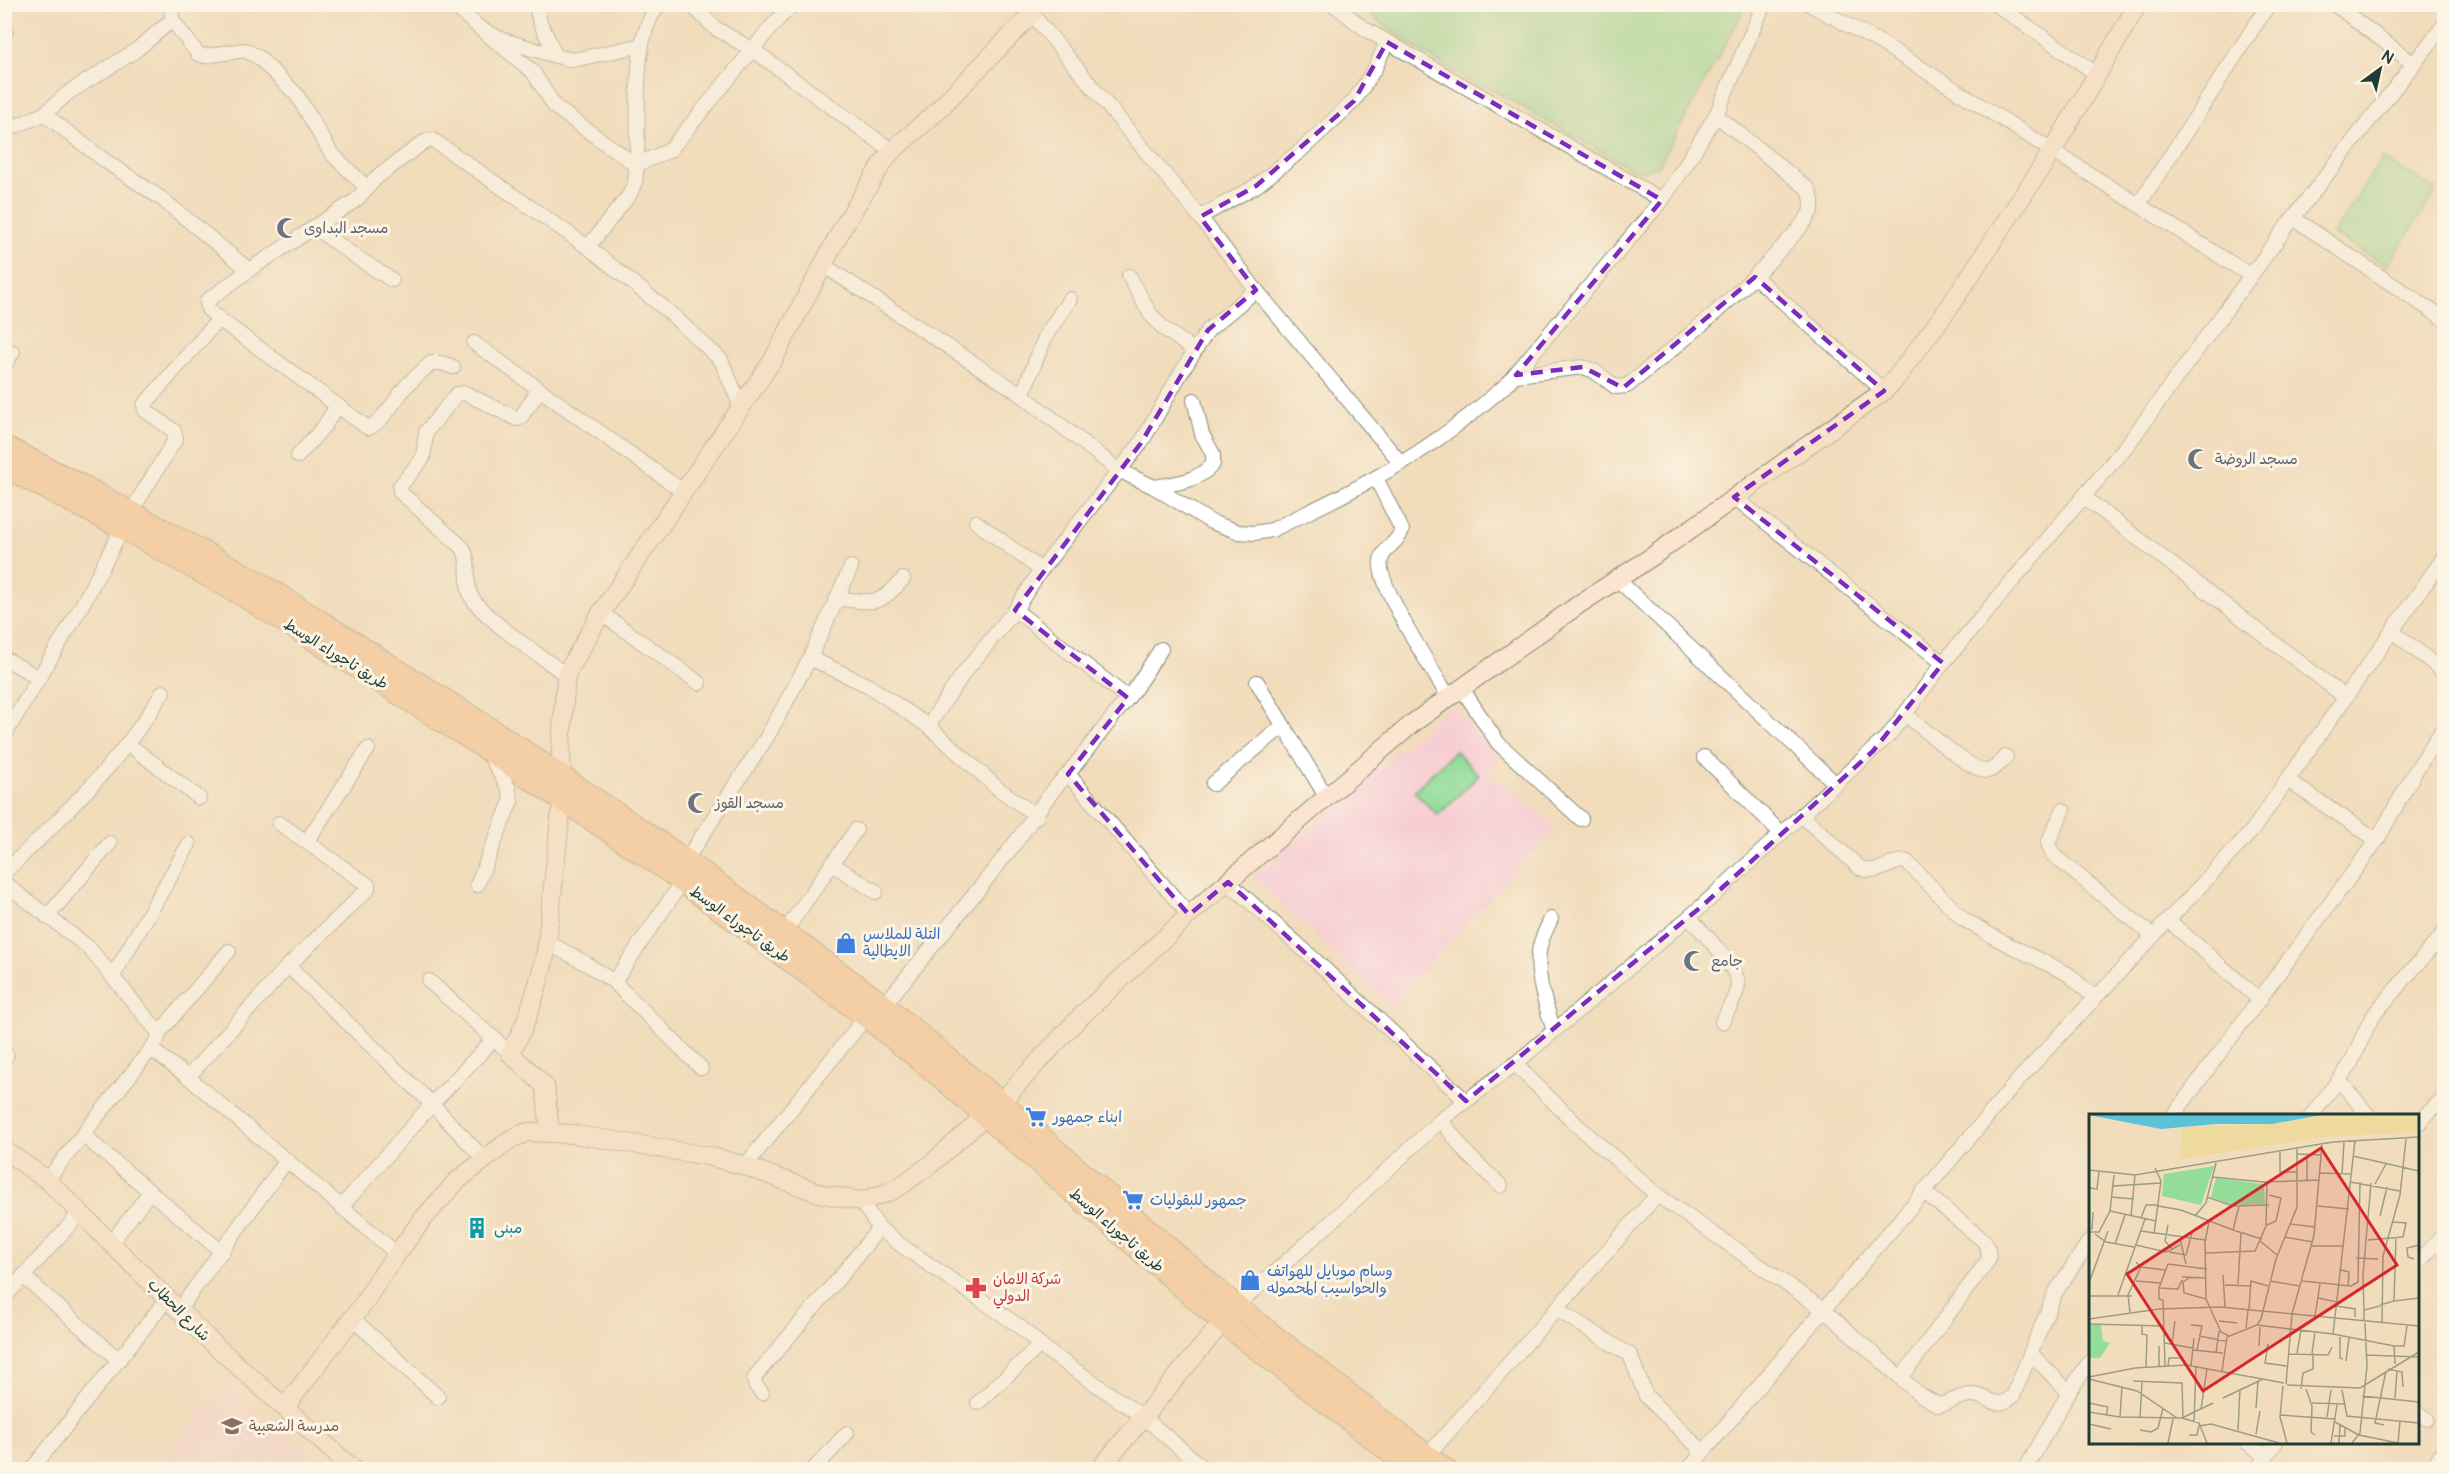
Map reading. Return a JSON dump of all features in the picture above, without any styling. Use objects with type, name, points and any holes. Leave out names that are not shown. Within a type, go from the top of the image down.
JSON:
[{"type":"main road","points":[[4,446],[128,521],[255,580],[486,725],[686,860],[884,1005],[994,1108],[1236,1306],[1420,1462],[1446,1470]]},
{"type":"main road","name":"طريق تاجوراء الوسط","points":[[4,467],[128,521],[486,749],[682,882],[994,1108],[1222,1322],[1420,1462]]},
{"type":"street","points":[[171,4],[172,20],[198,54],[205,56],[245,50],[258,57],[297,95],[331,153],[367,188]]},
{"type":"street","points":[[452,4],[533,72],[555,107],[636,165]]},
{"type":"street","points":[[535,4],[555,56]]},
{"type":"street","points":[[588,248],[630,194],[635,182],[642,45],[648,20],[660,4]]},
{"type":"street","points":[[691,4],[715,28],[753,50],[892,151]]},
{"type":"street","points":[[636,165],[670,150],[793,4]]},
{"type":"street","points":[[1333,4],[1365,29],[1662,200]]},
{"type":"street","points":[[823,265],[1022,395],[1118,470],[1154,487],[1211,522],[1239,532],[1254,533],[1272,530],[1376,478],[1476,411],[1516,375],[1662,200],[1685,166],[1716,115],[1764,4]]},
{"type":"street","points":[[1809,4],[1881,43],[2250,275]]},
{"type":"street","points":[[1995,4],[2097,75]]},
{"type":"street","points":[[285,1407],[422,1220],[457,1181],[511,1139],[527,1132],[550,1133],[708,1156],[745,1166],[822,1194],[861,1201],[887,1193],[916,1175],[994,1108],[1078,1019],[1189,915],[1413,723],[1884,391],[1948,309],[2053,150],[2138,4]]},
{"type":"street","points":[[2139,204],[2269,4]]},
{"type":"street","points":[[2334,4],[2414,64]]},
{"type":"street","points":[[510,1053],[519,1037],[541,975],[547,942],[562,801],[561,746],[566,675],[601,613],[742,409],[773,360],[843,227],[892,151],[934,114],[1029,9],[1256,290],[1401,462]]},
{"type":"street","points":[[4,130],[44,114],[68,93],[135,51],[172,20]]},
{"type":"street","points":[[1099,1470],[1236,1306],[1327,1226],[1441,1120],[1515,1064],[1689,917],[1781,832],[1874,751],[1943,663],[2085,498],[2165,396],[2293,218],[2445,25]]},
{"type":"street","points":[[481,29],[503,40],[573,60],[642,45]]},
{"type":"street","points":[[1200,218],[1256,186],[1300,151],[1347,108],[1369,77],[1387,42]]},
{"type":"street","points":[[44,114],[104,160],[162,199],[249,270]]},
{"type":"street","points":[[1516,375],[1583,367],[1594,371],[1616,387],[1623,388],[1679,344],[1755,277],[1793,234],[1812,207],[1811,195],[1802,184],[1716,115]]},
{"type":"street","points":[[453,367],[442,363],[431,363],[372,428],[363,425],[219,319],[208,309],[207,301],[249,270],[356,200],[402,158],[424,142],[432,140],[588,248],[669,312],[721,360],[742,409]]},
{"type":"street","points":[[2293,218],[2445,319]]},
{"type":"street","points":[[314,227],[356,258],[392,280]]},
{"type":"street","points":[[1129,276],[1150,314],[1163,328],[1195,351]]},
{"type":"street","points":[[1755,277],[1884,391]]},
{"type":"street","points":[[928,726],[963,674],[1015,610],[1041,570],[1140,443],[1208,330],[1256,290]]},
{"type":"street","points":[[1022,395],[1046,335],[1070,299]]},
{"type":"street","points":[[4,736],[176,438],[174,431],[145,410],[144,405],[219,319]]},
{"type":"street","points":[[474,343],[684,492]]},
{"type":"street","points":[[4,365],[13,352]]},
{"type":"street","points":[[539,390],[521,417],[517,419],[465,393],[457,394],[426,432],[424,454],[400,486],[400,492],[463,548],[466,554],[471,595],[483,611],[566,675]]},
{"type":"street","points":[[1154,487],[1192,480],[1201,476],[1213,464],[1213,454],[1203,434],[1194,400]]},
{"type":"street","points":[[298,456],[325,425],[337,406]]},
{"type":"street","points":[[1376,478],[1402,530],[1383,554],[1380,567],[1390,595],[1455,692],[1498,743],[1581,819]]},
{"type":"street","points":[[1734,497],[1943,663]]},
{"type":"street","points":[[2085,498],[2345,697]]},
{"type":"street","points":[[976,522],[1041,570]]},
{"type":"street","points":[[1688,1470],[2020,1078],[2251,832],[2445,557]]},
{"type":"street","points":[[686,860],[767,737],[810,658],[851,567]]},
{"type":"street","points":[[837,599],[870,603],[889,595],[903,579]]},
{"type":"street","points":[[1617,579],[1836,784]]},
{"type":"street","points":[[1015,610],[1128,698]]},
{"type":"street","points":[[601,613],[699,683]]},
{"type":"street","points":[[2392,631],[2445,672]]},
{"type":"street","points":[[884,1005],[1037,816],[1052,792],[1128,698],[1161,649]]},
{"type":"street","points":[[4,658],[39,678]]},
{"type":"street","points":[[810,658],[869,686],[928,726],[1000,790],[1037,816]]},
{"type":"street","points":[[1257,682],[1326,798]]},
{"type":"street","points":[[4,873],[78,801],[128,744],[163,692]]},
{"type":"street","points":[[1905,714],[1950,750],[1982,770],[1992,769],[2006,757]]},
{"type":"street","points":[[1214,784],[1283,726]]},
{"type":"street","points":[[2174,1114],[2377,840],[2415,772],[2445,727]]},
{"type":"street","points":[[128,744],[199,798]]},
{"type":"street","points":[[307,841],[368,749]]},
{"type":"street","points":[[477,885],[511,801],[509,789],[486,749]]},
{"type":"street","points":[[1704,757],[1781,832]]},
{"type":"street","points":[[1068,774],[1189,915]]},
{"type":"street","points":[[2287,780],[2377,840]]},
{"type":"street","points":[[2063,810],[2048,843],[2053,855],[2153,936]]},
{"type":"street","points":[[1801,815],[1860,868],[1877,871],[1902,861],[1907,862],[1963,919],[2068,974],[2094,997]]},
{"type":"street","points":[[188,1077],[288,966],[369,886],[307,841],[279,824]]},
{"type":"street","points":[[785,931],[856,830]]},
{"type":"street","points":[[47,917],[110,843]]},
{"type":"street","points":[[113,975],[189,844]]},
{"type":"street","points":[[832,864],[876,892]]},
{"type":"street","points":[[614,982],[682,882]]},
{"type":"street","points":[[1228,882],[1304,949],[1466,1101]]},
{"type":"street","points":[[4,883],[88,947],[159,1033]]},
{"type":"street","points":[[1689,917],[1730,965],[1738,979],[1738,986],[1722,1022]]},
{"type":"street","points":[[1551,919],[1539,948],[1539,956],[1545,1001],[1554,1031]]},
{"type":"street","points":[[2169,921],[2260,1000]]},
{"type":"street","points":[[2313,1114],[2350,1065],[2377,1011],[2445,933]]},
{"type":"street","points":[[547,942],[614,982],[701,1068]]},
{"type":"street","points":[[47,1180],[151,1049],[159,1033],[229,951]]},
{"type":"street","points":[[288,966],[432,1104],[484,1159]]},
{"type":"street","points":[[429,981],[495,1038],[545,1086],[550,1133]]},
{"type":"street","points":[[745,1166],[866,1017]]},
{"type":"street","points":[[341,1207],[432,1104],[495,1038]]},
{"type":"street","points":[[151,1049],[188,1077],[396,1253]]},
{"type":"street","points":[[1515,1064],[1578,1126],[1657,1195],[1824,1310],[1919,1394],[1938,1405],[1971,1395],[2002,1403],[2013,1396],[2055,1293],[2089,1243]]},
{"type":"street","points":[[2339,1080],[2367,1114]]},
{"type":"street","points":[[2419,1123],[2434,1105],[2438,1103],[2445,1107]]},
{"type":"street","points":[[1441,1120],[1467,1154],[1501,1186]]},
{"type":"street","points":[[84,1136],[222,1252]]},
{"type":"street","name":"شارع الحطاب","points":[[4,1150],[47,1180],[228,1357],[354,1470]]},
{"type":"street","points":[[31,1470],[119,1360],[222,1252],[287,1160]]},
{"type":"street","points":[[1901,1378],[1989,1259],[1984,1241],[1923,1191]]},
{"type":"street","points":[[111,1242],[150,1192]]},
{"type":"street","points":[[1420,1462],[1657,1195]]},
{"type":"street","points":[[861,1201],[879,1228],[1142,1416],[1206,1470]]},
{"type":"street","points":[[4,1298],[81,1212]]},
{"type":"street","points":[[762,1393],[754,1379],[757,1374],[879,1228]]},
{"type":"street","points":[[2419,1262],[2445,1234]]},
{"type":"street","points":[[23,1276],[119,1360]]},
{"type":"street","points":[[1556,1309],[1629,1355],[1646,1396],[1702,1451]]},
{"type":"street","points":[[352,1318],[438,1397]]},
{"type":"street","points":[[978,1403],[1040,1345]]},
{"type":"street","points":[[2031,1354],[2069,1392]]},
{"type":"street","points":[[2025,1470],[2069,1392],[2089,1363]]},
{"type":"street","points":[[813,1470],[847,1433]]},
{"type":"street","points":[[2248,1444],[2266,1456]]},
{"type":"street","points":[[2257,1470],[2275,1444]]},
{"type":"street","points":[[2431,1470],[2445,1450]]},
{"type":"highlighted area","points":[[1387,42],[1662,200],[1516,375],[1583,367],[1623,388],[1755,277],[1884,391],[1734,497],[1943,663],[1873,751],[1702,906],[1466,1101],[1228,882],[1189,915],[1068,774],[1128,698],[1015,610],[1141,443],[1208,330],[1256,290],[1200,217],[1256,186],[1354,101]]},
{"type":"shaded area","points":[[1452,705],[1499,760],[1488,773],[1557,826],[1390,1006],[1253,877]]},
{"type":"shaded area","name":"مدرسة الشعبية","points":[[224,1383],[323,1469],[158,1469]]},
{"type":"green space","points":[[1741,4],[1742,13],[1659,165],[1648,170],[1635,171],[1487,87],[1477,86],[1415,48],[1357,5]]},
{"type":"green space","points":[[2382,158],[2437,190],[2387,266],[2333,234]]},
{"type":"green space","points":[[1455,751],[1479,775],[1438,815],[1414,791]]},
{"type":"place","name":"مسجد البداوى","points":[[287,228]]},
{"type":"place","name":"مسجد الروضة","points":[[2198,459]]},
{"type":"place","name":"مسجد القوز","points":[[698,803]]},
{"type":"place","name":"التلة للملابس الايطالية","points":[[846,943]]},
{"type":"place","name":"جامع","points":[[1694,961]]},
{"type":"place","name":"ابناء جمهور","points":[[1036,1117]]},
{"type":"place","name":"جمهور للبقوليات","points":[[1133,1200]]},
{"type":"place","name":"مبنى","points":[[477,1228]]},
{"type":"place","name":"وسام موبايل للهواتف والحواسيب المحموله","points":[[1250,1280]]},
{"type":"place","name":"شركة الامان الدولي","points":[[976,1288]]},
{"type":"place","name":"مدرسة الشعبية","points":[[232,1426]]}]
